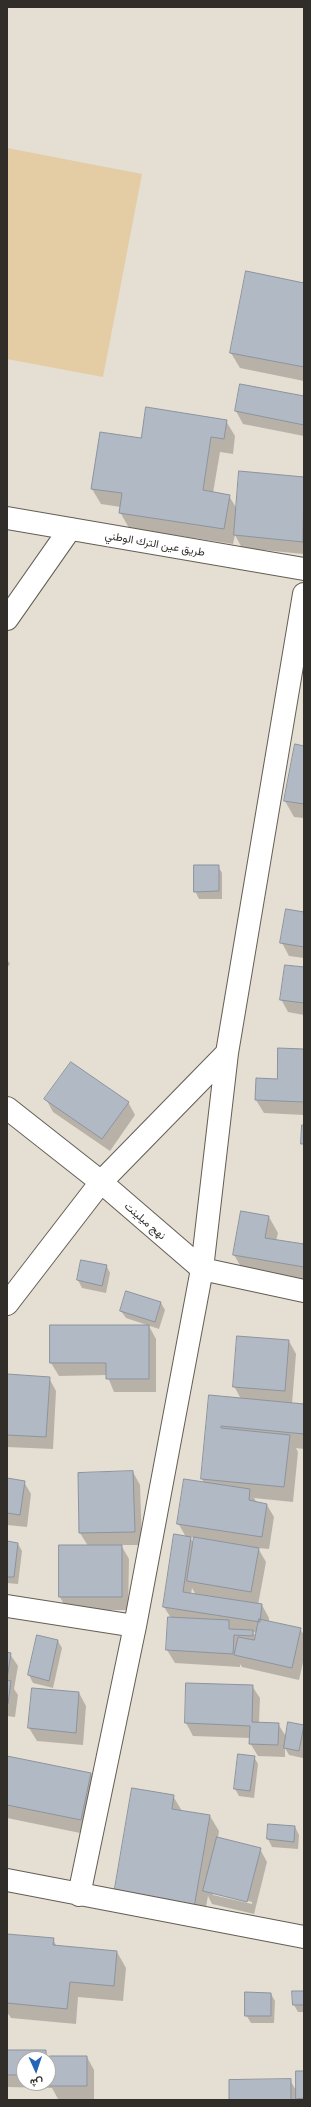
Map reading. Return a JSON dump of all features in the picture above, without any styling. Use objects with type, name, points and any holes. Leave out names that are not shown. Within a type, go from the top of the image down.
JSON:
[{"type":"street","name":"طريق عين الترك الوطني","points":[[7,518],[304,569]]},
{"type":"street","points":[[7,619],[70,529]]},
{"type":"street","points":[[79,1896],[135,1626],[202,1269],[227,1053],[304,594]]},
{"type":"street","points":[[7,1304],[101,1182],[227,1053]]},
{"type":"street","name":"نهج ميلينت","points":[[7,1108],[101,1182],[202,1269],[304,1291]]},
{"type":"street","points":[[7,1606],[135,1626]]},
{"type":"street","points":[[7,1880],[79,1896],[304,1938]]},
{"type":"shaded area","points":[[7,148],[142,174],[103,377],[7,359]]},
{"type":"building","points":[[246,271],[304,283],[304,367],[230,353]]},
{"type":"building","points":[[240,384],[304,396],[304,425],[235,411]]},
{"type":"building","points":[[146,407],[227,420],[224,439],[211,437],[203,490],[230,495],[224,529],[119,513],[122,493],[91,489],[100,432],[141,438]]},
{"type":"building","points":[[239,471],[304,477],[303,542],[234,535]]},
{"type":"building","points":[[295,744],[304,746],[304,804],[284,801]]},
{"type":"building","points":[[194,865],[219,865],[219,891],[194,892]]},
{"type":"building","points":[[286,909],[304,912],[304,947],[280,943]]},
{"type":"building","points":[[285,965],[304,967],[304,1003],[280,1000]]},
{"type":"building","points":[[278,1048],[304,1049],[304,1102],[255,1100],[256,1078],[277,1079]]},
{"type":"building","points":[[71,1062],[129,1102],[102,1139],[44,1099]]},
{"type":"building","points":[[302,1125],[304,1125],[304,1144],[301,1144]]},
{"type":"building","points":[[241,1211],[269,1216],[265,1238],[304,1244],[304,1267],[233,1255]]},
{"type":"building","points":[[81,1260],[107,1265],[102,1286],[77,1280]]},
{"type":"building","points":[[126,1291],[161,1302],[155,1322],[120,1311]]},
{"type":"building","points":[[50,1325],[149,1325],[149,1379],[106,1379],[106,1363],[50,1363]]},
{"type":"building","points":[[237,1336],[289,1340],[285,1391],[233,1387]]},
{"type":"building","points":[[7,1374],[50,1377],[46,1437],[7,1435]]},
{"type":"building","points":[[209,1395],[304,1404],[304,1434],[221,1426],[221,1428],[290,1435],[284,1487],[201,1479]]},
{"type":"building","points":[[133,1471],[135,1532],[79,1533],[78,1473]]},
{"type":"building","points":[[7,1478],[25,1481],[20,1515],[7,1513]]},
{"type":"building","points":[[184,1479],[250,1489],[249,1500],[267,1504],[262,1537],[177,1524]]},
{"type":"building","points":[[174,1534],[191,1537],[183,1592],[262,1604],[260,1622],[163,1607]]},
{"type":"building","points":[[194,1537],[259,1548],[251,1592],[187,1581]]},
{"type":"building","points":[[7,1541],[18,1543],[14,1577],[7,1577]]},
{"type":"building","points":[[59,1545],[122,1545],[122,1597],[59,1597]]},
{"type":"building","points":[[168,1617],[229,1620],[229,1629],[253,1630],[253,1636],[234,1635],[233,1654],[166,1650]]},
{"type":"building","points":[[259,1619],[301,1628],[292,1668],[234,1655],[238,1637],[254,1640]]},
{"type":"building","points":[[37,1635],[58,1640],[49,1681],[28,1675]]},
{"type":"building","points":[[7,1652],[11,1653],[7,1679]]},
{"type":"building","points":[[7,1680],[11,1681],[8,1704],[7,1704]]},
{"type":"building","points":[[186,1683],[253,1685],[252,1722],[279,1723],[278,1745],[249,1744],[250,1726],[185,1723]]},
{"type":"building","points":[[32,1688],[79,1692],[76,1733],[28,1728]]},
{"type":"building","points":[[288,1722],[304,1725],[299,1751],[284,1748]]},
{"type":"building","points":[[238,1754],[255,1756],[250,1791],[234,1789]]},
{"type":"building","points":[[7,1756],[91,1773],[81,1820],[7,1805]]},
{"type":"building","points":[[132,1788],[174,1795],[172,1809],[210,1815],[194,1908],[114,1894]]},
{"type":"building","points":[[268,1824],[295,1826],[294,1842],[267,1839]]},
{"type":"building","points":[[217,1837],[261,1848],[247,1902],[203,1891]]},
{"type":"building","points":[[7,1934],[54,1938],[53,1945],[117,1951],[114,1986],[70,1982],[67,2009],[7,2003]]},
{"type":"building","points":[[292,1991],[304,1991],[304,2005],[293,2005]]},
{"type":"building","points":[[245,1992],[271,1993],[271,2016],[245,2016]]},
{"type":"building","points":[[7,2050],[46,2050],[16,2051],[16,2075],[7,2075]]},
{"type":"building","points":[[56,2056],[87,2056],[87,2086],[56,2086]]},
{"type":"building","points":[[296,2071],[304,2071],[304,2098],[296,2099]]},
{"type":"building","points":[[291,2079],[291,2100],[229,2100],[229,2080]]}]
